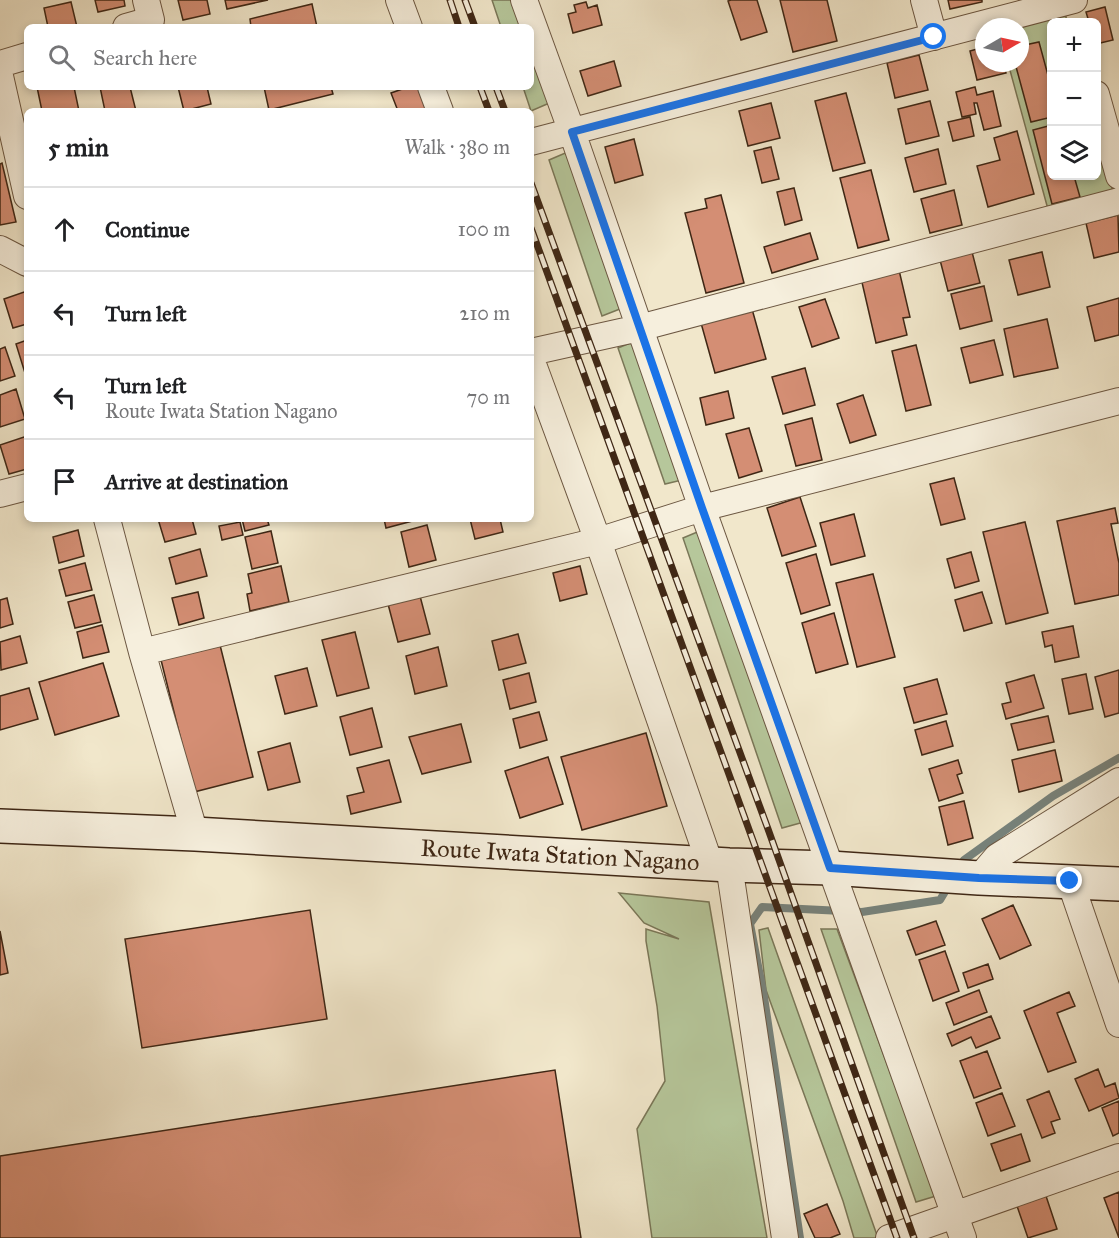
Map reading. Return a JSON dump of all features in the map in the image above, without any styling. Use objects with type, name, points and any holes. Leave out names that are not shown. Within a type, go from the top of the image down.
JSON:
[{"type":"main road","name":"Route Iwata Station Nagano","points":[[0,826],[195,834],[719,865],[830,868],[1119,884]]},
{"type":"street","points":[[137,24],[151,20],[146,0]]},
{"type":"street","points":[[399,0],[408,24]]},
{"type":"street","points":[[524,0],[533,24]]},
{"type":"street","points":[[924,0],[934,37]]},
{"type":"street","points":[[534,141],[1072,0],[1076,18]]},
{"type":"street","points":[[534,28],[702,508],[959,1227]]},
{"type":"street","points":[[0,64],[24,57]]},
{"type":"street","points":[[0,76],[24,183]]},
{"type":"street","points":[[432,90],[439,108]]},
{"type":"street","points":[[1101,112],[1119,176]]},
{"type":"street","points":[[534,351],[639,328],[1119,201]]},
{"type":"street","points":[[0,249],[24,261]]},
{"type":"street","points":[[534,367],[719,865],[785,1238]]},
{"type":"street","points":[[142,652],[598,541],[702,508],[1119,401]]},
{"type":"street","points":[[0,494],[24,489]]},
{"type":"street","points":[[108,522],[142,652],[195,834]]},
{"type":"street","points":[[979,878],[997,857],[1119,781]]},
{"type":"street","points":[[1070,881],[1119,1024]]},
{"type":"street","points":[[889,1238],[959,1227],[1119,1157]]},
{"type":"green space","points":[[492,0],[519,0],[527,24],[500,24]]},
{"type":"green space","points":[[1065,12],[1066,18],[1047,18]]},
{"type":"green space","points":[[1047,18],[1047,180],[1101,180],[1101,146],[1114,196],[1049,213],[1010,72],[1029,72],[1029,24]]},
{"type":"green space","points":[[534,43],[554,101],[534,110],[530,108],[524,90],[534,90]]},
{"type":"green space","points":[[570,151],[625,307],[602,316],[549,160]]},
{"type":"green space","points":[[635,341],[682,480],[665,484],[618,348]]},
{"type":"green space","points":[[702,530],[804,822],[782,828],[683,538]]},
{"type":"green space","points":[[619,893],[709,902],[767,1238],[652,1238],[637,1129],[665,1081],[646,929],[679,939],[644,923]]},
{"type":"green space","points":[[768,928],[878,1238],[854,1238],[843,1201],[766,990],[759,930]]},
{"type":"green space","points":[[821,929],[837,929],[936,1196],[916,1202]]},
{"type":"building","points":[[95,0],[124,0],[125,6],[98,12]]},
{"type":"building","points":[[178,0],[207,0],[210,14],[183,20]]},
{"type":"building","points":[[225,0],[268,0],[227,9]]},
{"type":"building","points":[[757,0],[767,32],[741,40],[728,1]]},
{"type":"building","points":[[780,0],[827,0],[837,41],[793,52]]},
{"type":"building","points":[[948,0],[982,0],[982,2],[950,9]]},
{"type":"building","points":[[71,2],[76,24],[47,24],[44,8]]},
{"type":"building","points":[[586,2],[588,8],[597,5],[602,25],[573,33],[568,14],[576,12],[574,5]]},
{"type":"building","points":[[312,4],[316,24],[251,24],[250,19]]},
{"type":"building","points":[[1105,7],[1113,40],[1101,43],[1101,18],[1088,18],[1086,12]]},
{"type":"building","points":[[1039,42],[1047,72],[1047,118],[1031,122],[1017,72],[1029,72],[1029,44]]},
{"type":"building","points":[[975,50],[975,72],[970,51]]},
{"type":"building","points":[[919,55],[928,90],[895,98],[887,63]]},
{"type":"building","points":[[614,61],[621,86],[588,96],[580,71]]},
{"type":"building","points":[[975,72],[1006,72],[1006,73],[977,80]]},
{"type":"building","points":[[975,87],[977,95],[993,91],[1001,126],[984,130],[977,103],[974,103],[976,114],[962,117],[956,92]]},
{"type":"building","points":[[38,90],[75,90],[78,108],[41,108]]},
{"type":"building","points":[[101,90],[131,90],[135,108],[104,108]]},
{"type":"building","points":[[179,90],[208,90],[211,104],[183,108]]},
{"type":"building","points":[[265,90],[332,90],[333,94],[277,108],[269,108]]},
{"type":"building","points":[[400,90],[419,90],[426,108],[397,108],[391,93]]},
{"type":"building","points":[[846,93],[865,163],[833,171],[815,101]]},
{"type":"building","points":[[930,101],[939,136],[906,144],[898,109]]},
{"type":"building","points":[[771,103],[780,138],[748,146],[739,111]]},
{"type":"building","points":[[970,117],[974,136],[953,141],[948,122]]},
{"type":"building","points":[[1047,126],[1047,180],[1075,180],[1080,197],[1052,204],[1033,130]]},
{"type":"building","points":[[1017,131],[1034,194],[988,207],[977,166],[1000,160],[994,138]]},
{"type":"building","points":[[634,139],[643,175],[615,183],[605,147]]},
{"type":"building","points":[[771,147],[779,179],[762,183],[754,151]]},
{"type":"building","points":[[938,149],[946,184],[914,192],[905,158]]},
{"type":"building","points":[[2,163],[16,222],[0,225],[0,164]]},
{"type":"building","points":[[871,170],[889,240],[858,248],[840,178]]},
{"type":"building","points":[[794,188],[802,220],[785,225],[777,192]]},
{"type":"building","points":[[954,190],[962,225],[930,233],[921,199]]},
{"type":"building","points":[[721,195],[744,283],[706,293],[685,213],[707,208],[705,199]]},
{"type":"building","points":[[1118,215],[1119,252],[1094,258],[1086,223]]},
{"type":"building","points":[[810,233],[818,259],[772,273],[764,247]]},
{"type":"building","points":[[971,248],[980,283],[948,291],[939,256]]},
{"type":"building","points":[[1042,252],[1050,287],[1018,295],[1009,260]]},
{"type":"building","points":[[899,270],[910,317],[903,318],[907,335],[876,343],[861,278]]},
{"type":"building","points":[[984,286],[992,321],[960,329],[951,294]]},
{"type":"building","points":[[24,292],[24,325],[13,328],[4,299]]},
{"type":"building","points":[[1119,298],[1119,335],[1095,341],[1087,307]]},
{"type":"building","points":[[825,299],[839,338],[812,347],[799,307]]},
{"type":"building","points":[[752,309],[766,359],[715,373],[701,323]]},
{"type":"building","points":[[1047,319],[1058,368],[1014,377],[1004,329]]},
{"type":"building","points":[[994,340],[1003,375],[970,383],[961,348]]},
{"type":"building","points":[[24,341],[24,370],[16,344]]},
{"type":"building","points":[[916,345],[931,405],[906,411],[892,351]]},
{"type":"building","points":[[5,347],[15,376],[0,381],[0,349]]},
{"type":"building","points":[[805,368],[815,405],[783,414],[772,377]]},
{"type":"building","points":[[16,389],[24,419],[0,427],[0,395]]},
{"type":"building","points":[[728,391],[734,418],[706,425],[700,398]]},
{"type":"building","points":[[863,395],[876,435],[850,443],[837,404]]},
{"type":"building","points":[[812,418],[822,460],[796,466],[785,425]]},
{"type":"building","points":[[749,428],[762,471],[739,478],[726,434]]},
{"type":"building","points":[[24,437],[24,470],[9,474],[0,445]]},
{"type":"building","points":[[954,478],[965,519],[941,525],[930,484]]},
{"type":"building","points":[[800,497],[816,546],[782,556],[767,508]]},
{"type":"building","points":[[1115,508],[1118,523],[1111,524],[1119,563],[1119,595],[1075,604],[1057,521]]},
{"type":"building","points":[[854,514],[865,556],[831,565],[820,523]]},
{"type":"building","points":[[159,522],[193,522],[196,534],[165,542]]},
{"type":"building","points":[[240,522],[243,535],[222,540],[219,526]]},
{"type":"building","points":[[243,522],[268,522],[269,525],[245,531]]},
{"type":"building","points":[[385,522],[409,522],[386,528]]},
{"type":"building","points":[[471,522],[501,522],[503,532],[475,539]]},
{"type":"building","points":[[1025,522],[1048,613],[1006,624],[983,532]]},
{"type":"building","points":[[427,525],[436,560],[409,567],[401,532]]},
{"type":"building","points":[[78,530],[84,556],[59,563],[53,537]]},
{"type":"building","points":[[271,531],[278,563],[252,569],[245,537]]},
{"type":"building","points":[[200,549],[207,576],[176,584],[169,558]]},
{"type":"building","points":[[971,552],[979,581],[955,588],[947,559]]},
{"type":"building","points":[[816,554],[830,605],[801,614],[786,563]]},
{"type":"building","points":[[85,563],[92,590],[66,596],[59,570]]},
{"type":"building","points":[[281,566],[289,602],[250,611],[247,594],[252,593],[248,574]]},
{"type":"building","points":[[580,566],[587,594],[560,601],[553,573]]},
{"type":"building","points":[[873,574],[895,657],[857,667],[836,583]]},
{"type":"building","points":[[198,592],[204,618],[179,625],[172,598]]},
{"type":"building","points":[[982,592],[992,623],[964,631],[955,600]]},
{"type":"building","points":[[94,595],[101,622],[75,628],[68,602]]},
{"type":"building","points":[[420,596],[430,634],[398,642],[388,604]]},
{"type":"building","points":[[7,598],[13,624],[0,628],[0,600]]},
{"type":"building","points":[[834,613],[848,664],[816,673],[802,623]]},
{"type":"building","points":[[102,625],[109,652],[83,658],[77,632]]},
{"type":"building","points":[[1073,626],[1079,657],[1055,662],[1052,645],[1045,647],[1042,632]]},
{"type":"building","points":[[355,632],[369,688],[337,696],[322,640]]},
{"type":"building","points":[[518,634],[526,663],[499,670],[492,641]]},
{"type":"building","points":[[20,636],[27,663],[1,670],[0,642]]},
{"type":"building","points":[[220,645],[253,777],[194,792],[161,660]]},
{"type":"building","points":[[438,647],[447,686],[415,694],[406,656]]},
{"type":"building","points":[[103,663],[119,716],[55,735],[39,682]]},
{"type":"building","points":[[307,668],[317,706],[285,714],[275,676]]},
{"type":"building","points":[[1119,670],[1119,713],[1105,717],[1095,677]]},
{"type":"building","points":[[529,673],[536,702],[510,709],[503,680]]},
{"type":"building","points":[[1086,674],[1093,709],[1069,714],[1062,679]]},
{"type":"building","points":[[1034,675],[1044,708],[1006,719],[1002,704],[1011,702],[1006,683]]},
{"type":"building","points":[[937,679],[947,714],[914,723],[904,688]]},
{"type":"building","points":[[29,688],[38,719],[0,730],[0,696]]},
{"type":"building","points":[[372,708],[382,747],[350,755],[340,717]]},
{"type":"building","points":[[539,712],[547,740],[520,748],[513,719]]},
{"type":"building","points":[[1048,716],[1054,742],[1018,750],[1011,724]]},
{"type":"building","points":[[946,721],[953,746],[922,755],[915,730]]},
{"type":"building","points":[[461,724],[471,762],[422,774],[409,737]]},
{"type":"building","points":[[646,733],[667,806],[582,830],[561,757]]},
{"type":"building","points":[[290,743],[300,782],[268,790],[258,752]]},
{"type":"building","points":[[1055,750],[1062,781],[1019,792],[1012,760]]},
{"type":"building","points":[[548,757],[563,804],[520,818],[505,771]]},
{"type":"building","points":[[389,760],[401,802],[351,814],[347,796],[364,792],[357,768]]},
{"type":"building","points":[[958,760],[962,773],[957,775],[963,793],[939,801],[929,769]]},
{"type":"building","points":[[964,801],[973,838],[948,845],[939,807]]},
{"type":"building","points":[[1013,905],[1031,945],[1000,959],[982,919]]},
{"type":"building","points":[[310,910],[327,1019],[142,1048],[125,939]]},
{"type":"building","points":[[936,921],[945,945],[916,955],[907,931]]},
{"type":"building","points":[[0,931],[8,973],[0,975]]},
{"type":"building","points":[[945,951],[959,991],[933,1001],[919,960]]},
{"type":"building","points":[[988,964],[993,979],[968,988],[963,973]]},
{"type":"building","points":[[979,990],[987,1012],[954,1025],[946,1003]]},
{"type":"building","points":[[1069,992],[1075,1006],[1057,1013],[1076,1062],[1048,1072],[1024,1011]]},
{"type":"building","points":[[991,1016],[1000,1038],[976,1048],[971,1037],[952,1046],[947,1034]]},
{"type":"building","points":[[987,1051],[1001,1088],[974,1098],[960,1061]]},
{"type":"building","points":[[1098,1069],[1105,1087],[1115,1083],[1119,1098],[1089,1111],[1075,1079]]},
{"type":"building","points":[[555,1070],[581,1238],[0,1238],[0,1156]]},
{"type":"building","points":[[1049,1091],[1060,1119],[1051,1122],[1055,1133],[1042,1138],[1027,1100]]},
{"type":"building","points":[[1002,1093],[1015,1126],[988,1136],[976,1103]]},
{"type":"building","points":[[1119,1101],[1119,1133],[1113,1136],[1102,1108]]},
{"type":"building","points":[[1021,1134],[1030,1161],[1001,1171],[991,1144]]},
{"type":"building","points":[[1119,1192],[1119,1238],[1104,1198]]},
{"type":"building","points":[[1046,1196],[1057,1229],[1028,1238],[1017,1206]]},
{"type":"building","points":[[827,1204],[840,1234],[830,1238],[815,1238],[804,1214]]},
{"type":"waterway","points":[[960,867],[964,860],[1053,796],[1119,758]]},
{"type":"waterway","points":[[800,1238],[764,997],[750,924],[762,907],[862,912],[940,900],[949,885]]},
{"type":"railway","points":[[450,0],[458,24]]},
{"type":"railway","points":[[465,0],[474,24]]},
{"type":"railway","points":[[481,90],[488,108]]},
{"type":"railway","points":[[497,90],[504,108]]},
{"type":"railway","points":[[534,191],[768,829],[914,1238]]},
{"type":"railway","points":[[534,236],[897,1238]]},
{"type":"route","points":[[934,37],[572,132],[830,868],[979,878],[1070,881]]}]
